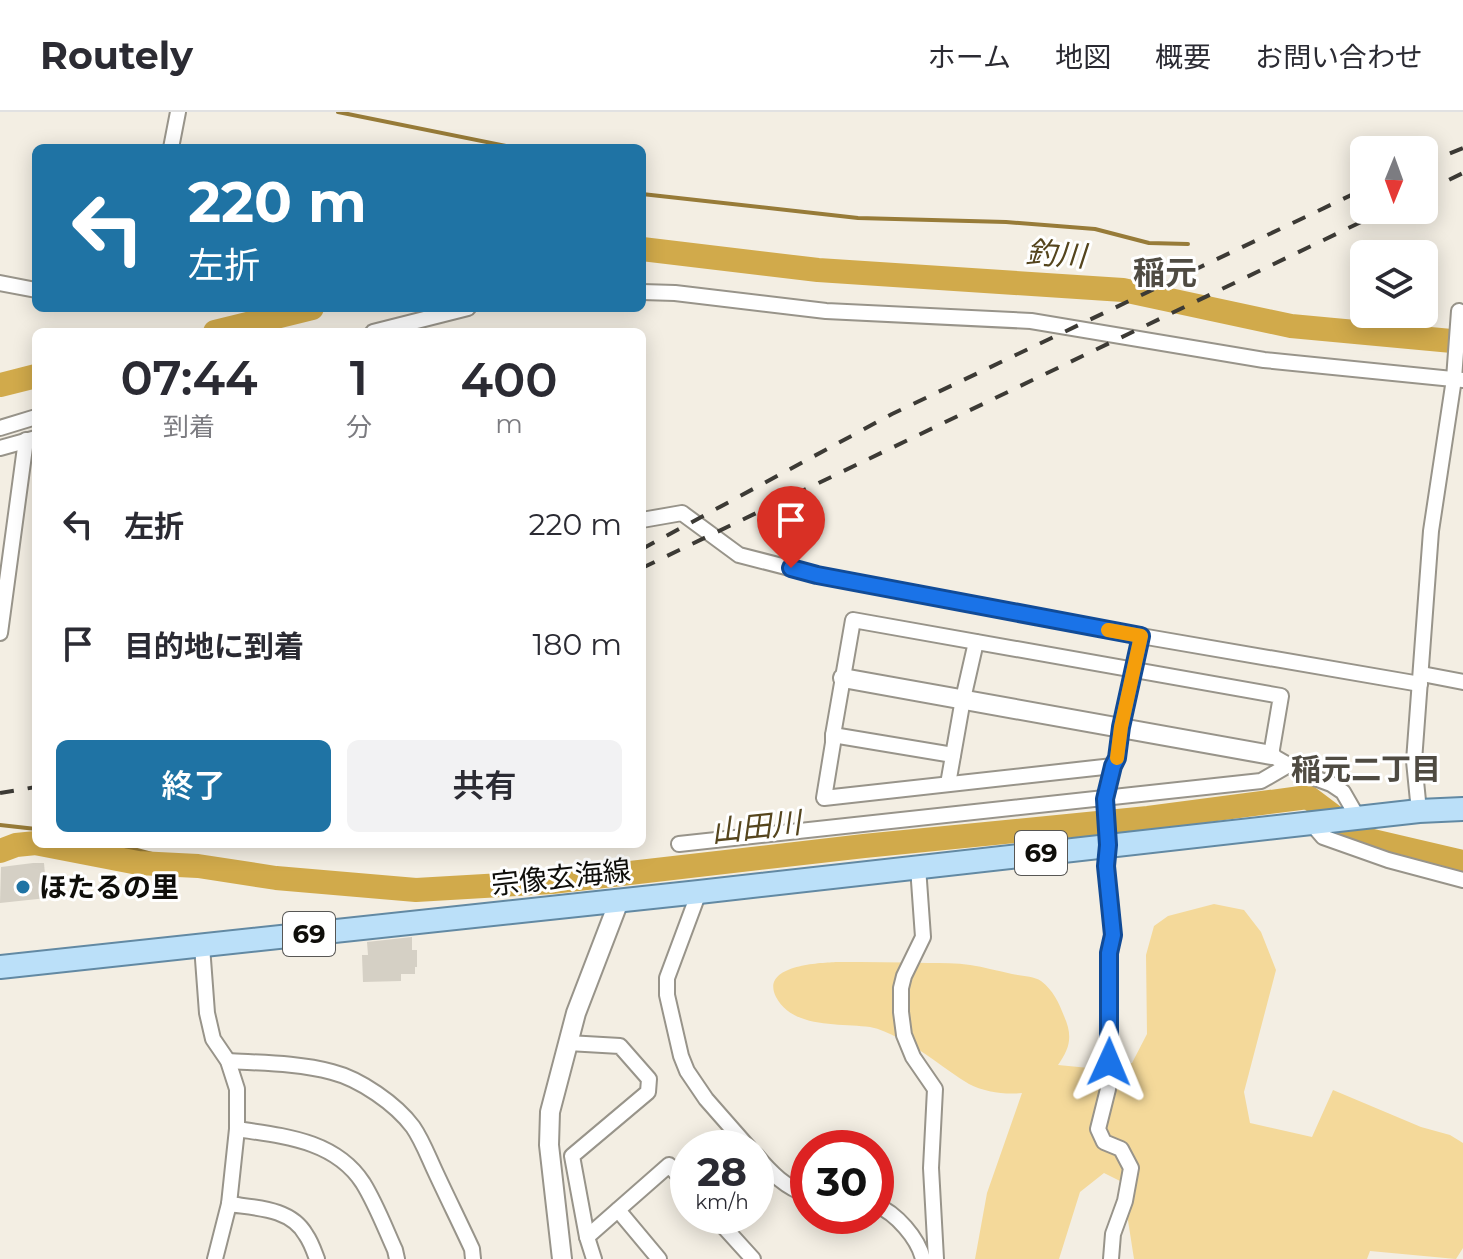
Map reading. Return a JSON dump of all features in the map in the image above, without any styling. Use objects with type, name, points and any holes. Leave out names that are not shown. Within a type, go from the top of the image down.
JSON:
[{"type":"main road","name":"宗像玄海線","points":[[0,967],[1419,811],[1463,809]]},
{"type":"street","points":[[172,144],[178,112]]},
{"type":"street","points":[[0,283],[32,289]]},
{"type":"street","points":[[646,292],[826,311],[1031,321],[1264,360],[1457,378]]},
{"type":"street","points":[[1419,811],[1414,761],[1431,531],[1457,378],[1459,311]]},
{"type":"street","points":[[389,328],[452,312]]},
{"type":"street","points":[[0,428],[32,418]]},
{"type":"street","points":[[0,448],[31,439],[0,633]]},
{"type":"street","points":[[646,519],[682,513],[739,555],[817,575],[1141,636],[1421,679],[1463,682]]},
{"type":"street","points":[[1113,766],[824,798],[853,620],[1281,696],[1271,755]]},
{"type":"street","points":[[1111,1259],[1113,1234],[1125,1201],[1131,1168],[1121,1149],[1104,1142],[1098,1129],[1108,1089],[1109,953],[1113,935],[1106,866],[1105,799],[1117,758],[1141,636]]},
{"type":"street","points":[[948,784],[976,642]]},
{"type":"street","points":[[843,678],[1271,755],[1287,766],[1343,792],[1358,818]]},
{"type":"street","points":[[833,735],[953,755]]},
{"type":"street","points":[[679,844],[1261,781],[1287,766]]},
{"type":"street","points":[[1311,823],[1323,837],[1388,860],[1463,880]]},
{"type":"street","points":[[918,867],[923,937],[904,976],[901,1012],[904,1035],[913,1057],[935,1089],[931,1168],[936,1259]]},
{"type":"street","points":[[699,892],[667,978],[667,995],[687,1071],[733,1130]]},
{"type":"street","points":[[562,1259],[551,1170],[549,1128],[554,1092],[576,1013],[619,901]]},
{"type":"street","points":[[202,946],[207,1013],[213,1039],[228,1061],[237,1089],[237,1129],[229,1204],[215,1259]]},
{"type":"street","points":[[568,1043],[620,1046],[649,1079],[648,1092],[572,1156],[594,1259]]},
{"type":"street","points":[[228,1061],[331,1071],[350,1077],[395,1109],[413,1127],[425,1149],[472,1249],[473,1259]]},
{"type":"street","points":[[237,1129],[304,1140],[342,1161],[362,1182],[397,1259]]},
{"type":"street","points":[[587,1237],[670,1166]]},
{"type":"street","points":[[774,1174],[790,1188]]},
{"type":"street","points":[[229,1204],[267,1209],[284,1215],[306,1233],[317,1259]]},
{"type":"street","points":[[618,1210],[659,1259]]},
{"type":"street","points":[[894,1217],[913,1237],[923,1259]]},
{"type":"street","points":[[730,1234],[753,1259]]},
{"type":"shaded area","points":[[1214,904],[1244,910],[1261,932],[1276,970],[1244,1092],[1250,1123],[1312,1137],[1333,1090],[1421,1127],[1450,1135],[1463,1143],[1463,1248],[1456,1259],[1370,1251],[1367,1259],[1134,1259],[1122,1182],[1104,1173],[1080,1192],[1059,1259],[975,1259],[987,1193],[1022,1093],[1009,1094],[975,1087],[917,1048],[881,1030],[805,1020],[784,1007],[776,997],[773,986],[776,978],[794,968],[837,962],[960,964],[1031,977],[1041,981],[1052,993],[1067,1023],[1069,1042],[1058,1065],[1089,1068],[1132,1063],[1147,1034],[1146,955],[1154,926],[1168,916]]},
{"type":"building","name":"ほたるの里","points":[[44,863],[47,898],[0,903],[1,867]]},
{"type":"building","points":[[412,937],[412,950],[417,950],[415,974],[401,974],[401,981],[363,982],[362,955],[368,955],[367,942]]},
{"type":"waterway","points":[[338,112],[496,144]]},
{"type":"waterway","points":[[646,194],[858,218],[1006,222],[1095,229],[1149,243],[1188,244]]},
{"type":"waterway","name":"釣川","points":[[646,249],[818,270],[1123,290],[1291,326],[1463,342]]},
{"type":"waterway","name":"釣川","points":[[231,328],[296,312]]},
{"type":"waterway","name":"釣川","points":[[0,385],[32,377]]},
{"type":"waterway","name":"山田川","points":[[61,848],[138,863],[198,866],[276,878],[416,890],[552,882],[864,846],[1148,818],[1308,797],[1364,839],[1463,862]]},
{"type":"waterway","points":[[0,825],[32,829]]},
{"type":"waterway","name":"山田川","points":[[0,851],[32,843]]},
{"type":"waterway","points":[[129,848],[198,866]]},
{"type":"railway","points":[[1438,158],[1463,148]]},
{"type":"railway","points":[[1438,185],[1463,173]]},
{"type":"railway","points":[[646,547],[892,414],[1350,196]]},
{"type":"railway","points":[[646,566],[1357,224]]},
{"type":"railway","points":[[0,793],[32,788]]},
{"type":"slow traffic","points":[[1108,630],[1141,636],[1117,758]]},
{"type":"place","name":"ほたるの里","points":[[23,887]]},
{"type":"district","name":"稲元","points":[[1165,272]]},
{"type":"district","name":"稲元二丁目","points":[[1366,769]]},
{"type":"route","points":[[791,568],[1141,636],[1117,758],[1105,799],[1106,866],[1113,935],[1108,982],[1109,1062]]}]
